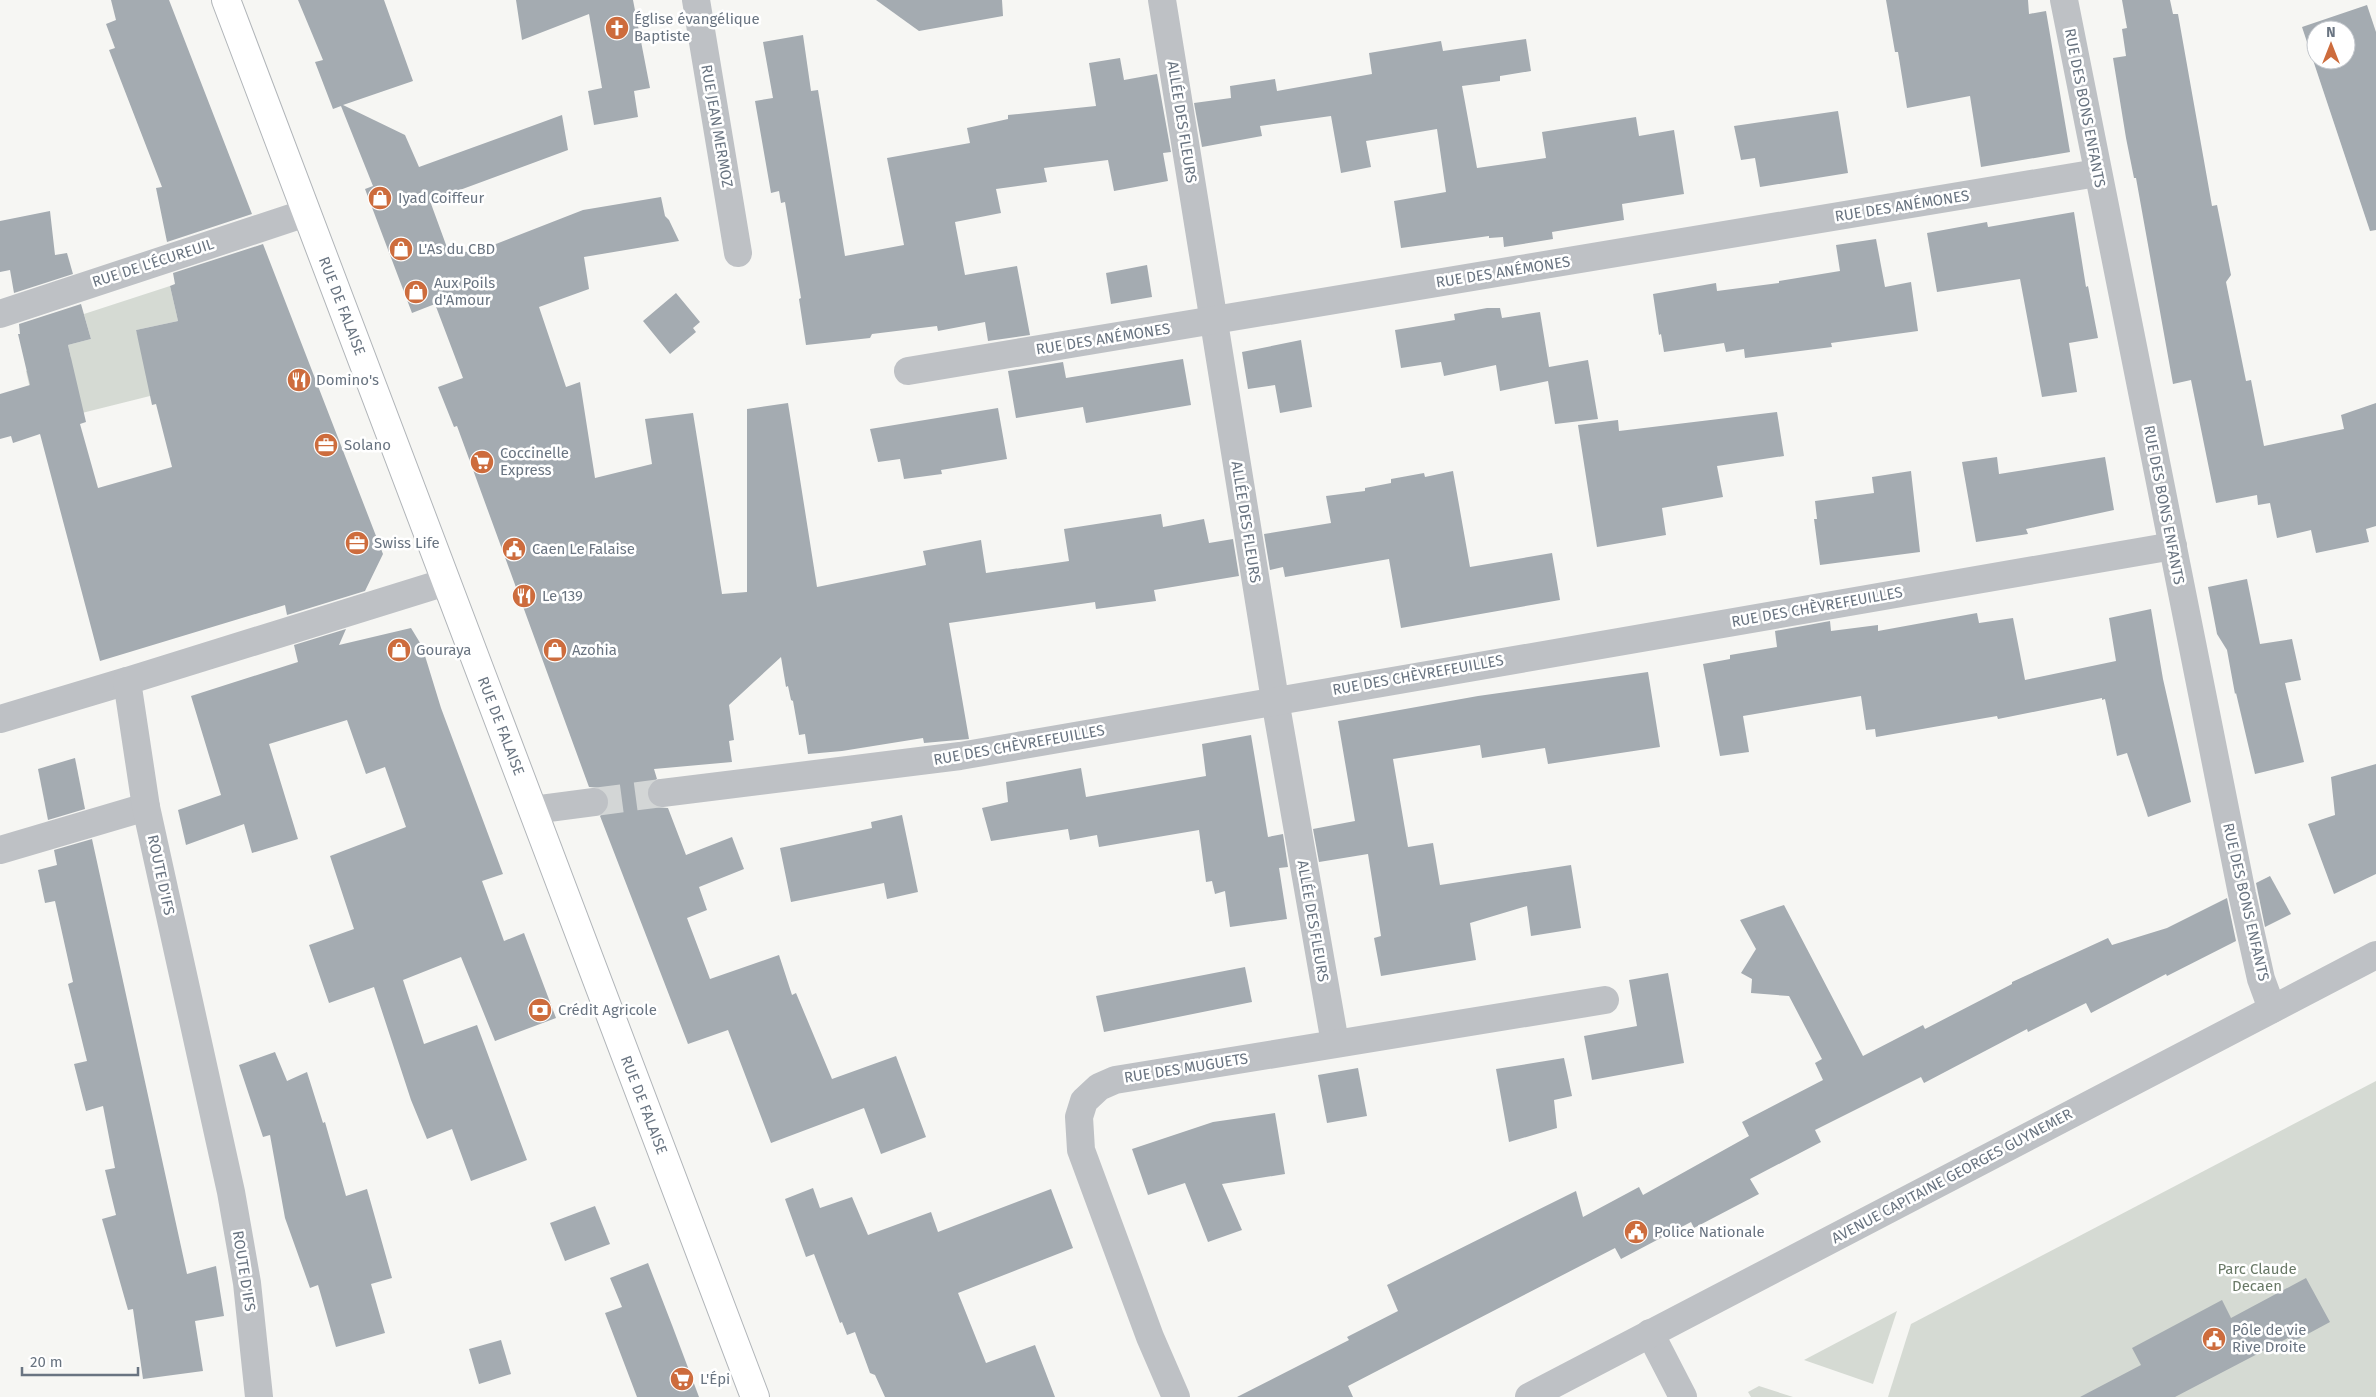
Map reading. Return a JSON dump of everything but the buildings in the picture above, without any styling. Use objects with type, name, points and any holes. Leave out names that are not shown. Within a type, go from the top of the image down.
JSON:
[{"type":"main road","name":"RUE DE FALAISE","points":[[226,0],[755,1397]]},
{"type":"street","name":"RUE JEAN MERMOZ","points":[[696,0],[738,253]]},
{"type":"street","name":"ALLÉE DES FLEURS","points":[[1162,0],[1275,700],[1335,1043]]},
{"type":"street","name":"RUE DES BONS ENFANTS","points":[[2064,0],[2250,934],[2261,978],[2272,1009]]},
{"type":"street","name":"RUE DES ANÉMONES","points":[[908,371],[2097,173]]},
{"type":"street","name":"RUE DE L'ÉCUREUIL","points":[[0,314],[306,213]]},
{"type":"street","name":"RUE DES CHÈVREFEUILLES","points":[[662,793],[960,756],[2172,546]]},
{"type":"street","points":[[0,719],[446,582]]},
{"type":"street","name":"ROUTE D'IFS","points":[[127,681],[146,807],[232,1201],[247,1284],[259,1397]]},
{"type":"street","points":[[533,810],[594,802]]},
{"type":"street","points":[[0,850],[146,807]]},
{"type":"street","name":"AVENUE CAPITAINE GEORGES GUYNEMER","points":[[1529,1397],[2376,955]]},
{"type":"street","name":"RUE DES MUGUETS","points":[[1176,1397],[1150,1336],[1085,1166],[1079,1133],[1079,1117],[1084,1101],[1099,1087],[1115,1080],[1605,1000]]},
{"type":"street","points":[[1650,1333],[1683,1397]]},
{"type":"green space","points":[[170,286],[178,321],[136,330],[154,395],[38,424],[26,371],[71,358],[68,345],[91,339],[84,314]]},
{"type":"green space","name":"Parc Claude Decaen","points":[[2376,1081],[2376,1397],[1888,1397],[1911,1324]]},
{"type":"green space","points":[[1897,1311],[1873,1384],[1804,1360]]},
{"type":"green space","points":[[1759,1386],[1793,1397],[1751,1397],[1748,1392]]},
{"type":"tunnel","points":[[594,802],[662,793]]},
{"type":"place","name":"Église évangélique Baptiste","points":[[617,28]]},
{"type":"place","name":"Iyad Coiffeur","points":[[380,198]]},
{"type":"place","name":"L'As du CBD","points":[[401,249]]},
{"type":"place","name":"Aux Poils d'Amour","points":[[416,292]]},
{"type":"place","name":"Domino's","points":[[299,380]]},
{"type":"place","name":"Solano","points":[[326,445]]},
{"type":"place","name":"Coccinelle Express","points":[[482,462]]},
{"type":"place","name":"Swiss Life","points":[[357,543]]},
{"type":"place","name":"Caen Le Falaise","points":[[514,549]]},
{"type":"place","name":"Le 139","points":[[524,596]]},
{"type":"place","name":"Gouraya","points":[[399,650]]},
{"type":"place","name":"Azohia","points":[[555,650]]},
{"type":"place","name":"Crédit Agricole","points":[[540,1010]]},
{"type":"place","name":"Police Nationale","points":[[1636,1232]]},
{"type":"place","name":"Pôle de vie Rive Droite","points":[[2214,1339]]},
{"type":"place","name":"L'Épi","points":[[682,1379]]}]
